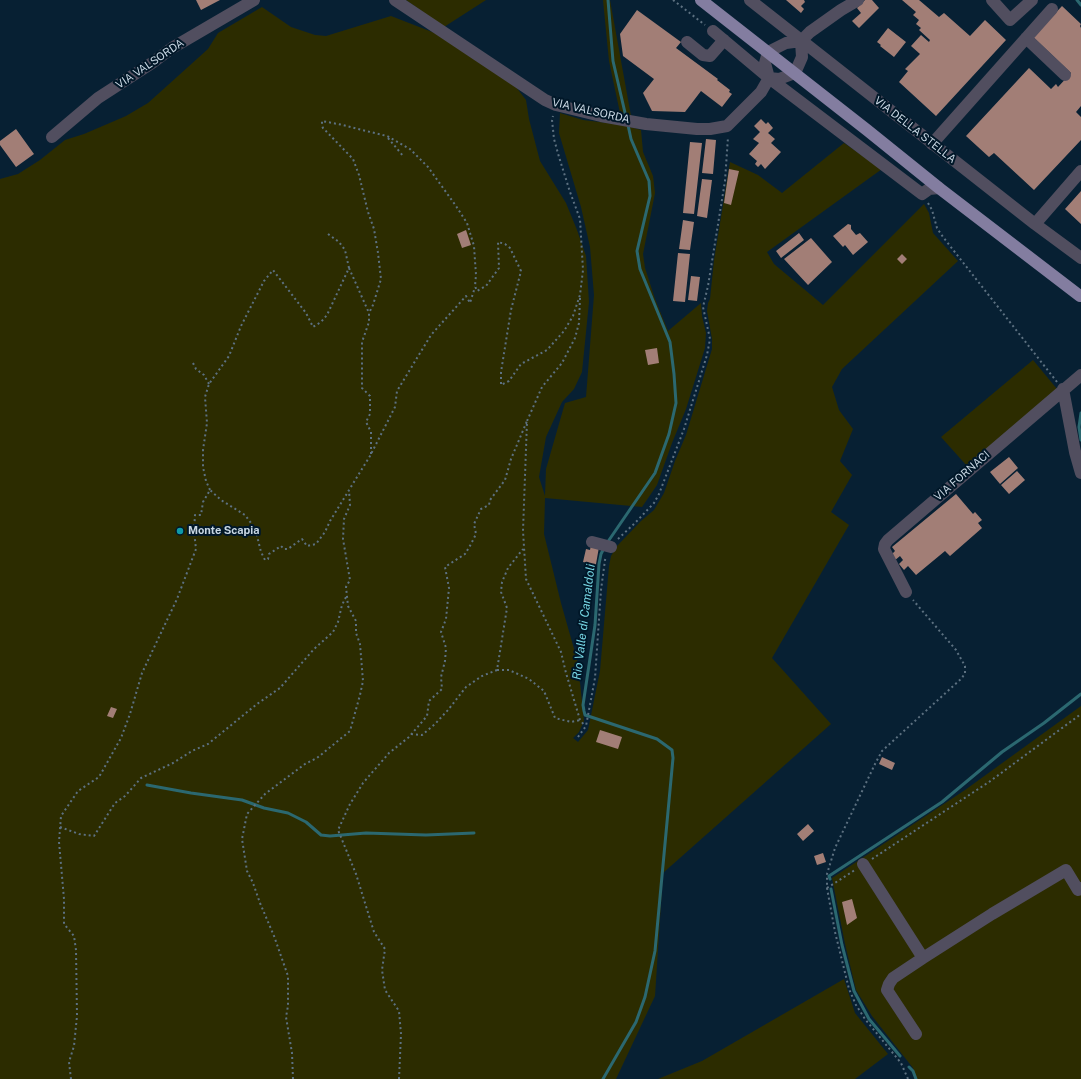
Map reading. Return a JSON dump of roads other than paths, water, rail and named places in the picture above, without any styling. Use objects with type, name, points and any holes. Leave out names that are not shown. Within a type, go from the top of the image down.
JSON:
[{"type":"main road","points":[[701,0],[939,188],[1081,296]]},
{"type":"street","name":"VIA VALSORDA","points":[[52,138],[98,98],[152,63],[172,48],[254,0]]},
{"type":"street","name":"VIA VALSORDA","points":[[395,0],[545,100],[556,105],[601,116],[646,124],[697,129],[710,129],[727,126],[761,92],[769,78]]},
{"type":"street","name":"VIA DELLA STELLA","points":[[750,0],[1034,224],[1081,258]]},
{"type":"street","points":[[841,10],[850,0]]},
{"type":"street","points":[[769,78],[765,64],[768,52],[786,43],[801,41],[810,32],[858,0]]},
{"type":"street","points":[[992,0],[1010,20],[1032,0]]},
{"type":"street","points":[[932,144],[1052,9]]},
{"type":"street","points":[[713,31],[769,78],[922,194],[929,189],[939,188]]},
{"type":"street","points":[[1026,38],[1065,75]]},
{"type":"street","points":[[687,42],[703,55],[710,56],[724,40]]},
{"type":"street","points":[[769,78],[779,79],[795,73],[802,57],[801,41]]},
{"type":"street","points":[[1034,224],[1081,172]]},
{"type":"street","name":"VIA FORNACI","points":[[906,592],[884,549],[888,540],[1081,375]]},
{"type":"street","points":[[1063,389],[1075,452],[1081,473]]},
{"type":"street","points":[[863,864],[923,958]]},
{"type":"street","points":[[916,1034],[887,990],[893,978],[992,914],[1066,870],[1078,890],[1081,888]]},
{"type":"waterway","name":"Rio Valle di Camaldoli","points":[[608,0],[613,61],[626,117]]},
{"type":"waterway","points":[[1077,0],[1081,5]]},
{"type":"waterway","name":"Rio Valle di Camaldoli","points":[[607,543],[655,473],[669,434],[676,403],[670,342],[640,269],[637,251],[650,196],[649,181],[631,139],[628,125]]},
{"type":"waterway","points":[[1081,413],[1079,427],[1081,440]]},
{"type":"waterway","name":"Rio Valle di Camaldoli","points":[[603,1079],[636,1022],[645,997],[655,951],[673,758],[672,750],[657,739],[585,715],[583,705],[595,625],[599,564],[604,548]]},
{"type":"waterway","points":[[830,879],[829,876],[942,802],[1002,752],[1044,723],[1081,694]]},
{"type":"waterway","points":[[147,785],[242,800],[264,808],[288,813],[306,822],[321,835],[330,836],[366,833],[426,835],[474,833]]},
{"type":"waterway","points":[[831,889],[842,945],[854,991],[869,1019],[900,1056]]},
{"type":"waterway","points":[[909,1067],[913,1071],[916,1079]]},
{"type":"place","name":"Monte Scapia","points":[[180,531]]}]
